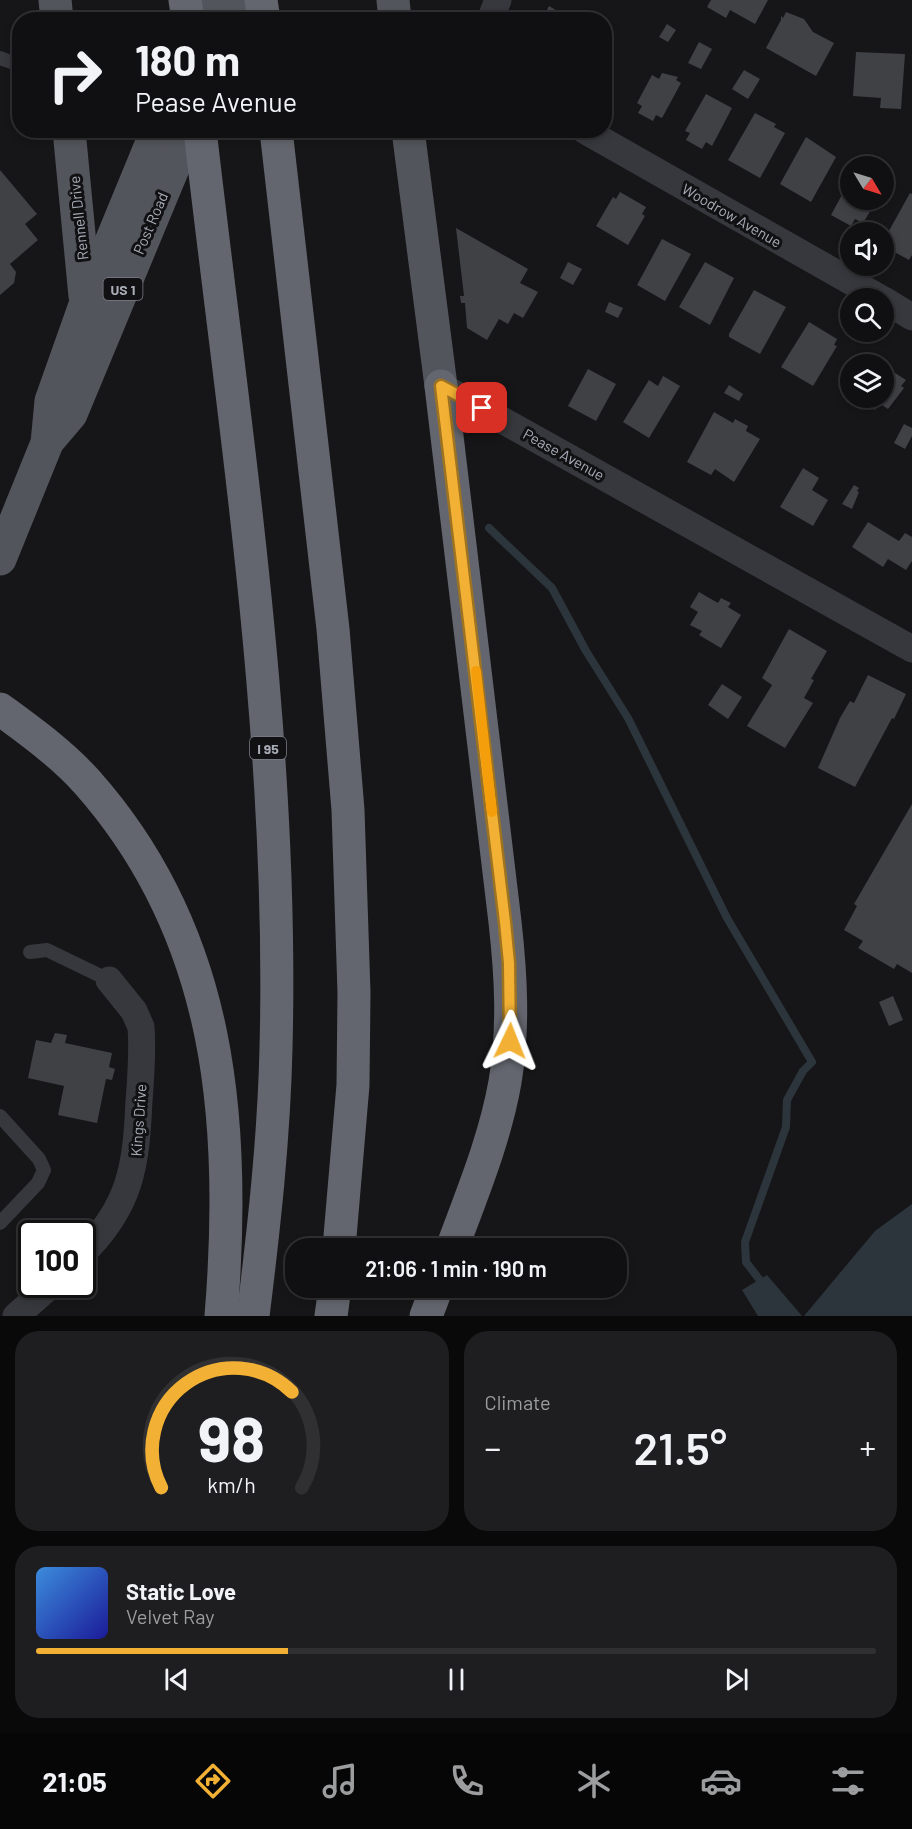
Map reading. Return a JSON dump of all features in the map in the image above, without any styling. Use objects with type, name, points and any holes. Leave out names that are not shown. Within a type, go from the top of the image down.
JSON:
[{"type":"highway","name":"I 95","points":[[201,138],[258,641],[274,856],[276,1048],[272,1142],[253,1316]]},
{"type":"highway","points":[[277,138],[333,628],[348,810],[354,982],[353,1073],[340,1238]]},
{"type":"highway","points":[[441,386],[505,922],[511,1003],[505,1083],[493,1133],[456,1238]]},
{"type":"highway","points":[[0,709],[51,748],[85,780],[114,815],[157,880],[189,952],[211,1026],[224,1116],[226,1223],[221,1316]]},
{"type":"highway","points":[[331,1316],[333,1298]]},
{"type":"highway","points":[[426,1316],[433,1298]]},
{"type":"main road","name":"Rennell Drive","points":[[70,138],[85,305]]},
{"type":"main road","name":"Post Road","points":[[0,559],[46,443],[51,401],[85,305],[154,138]]},
{"type":"main road","name":"Post Road","points":[[46,443],[71,414],[186,138]]},
{"type":"main road","points":[[409,138],[441,386]]},
{"type":"street","name":"Woodrow Avenue","points":[[598,138],[863,288]]},
{"type":"street","name":"Woodrow Avenue","points":[[894,306],[912,317]]},
{"type":"street","name":"Pease Avenue","points":[[441,386],[912,649]]},
{"type":"street","name":"Kings Drive","points":[[96,1241],[105,1232],[129,1186],[137,1152],[141,1027],[134,1011],[109,980]]},
{"type":"street","points":[[16,1316],[36,1298]]},
{"type":"lane","points":[[30,952],[47,950],[109,980]]},
{"type":"lane","points":[[0,1116],[39,1159],[44,1170],[38,1183],[0,1222]]},
{"type":"shaded area","points":[[912,1204],[912,1316],[804,1316],[875,1231]]},
{"type":"shaded area","points":[[767,1275],[802,1316],[758,1316],[742,1290]]},
{"type":"building","points":[[711,0],[768,0],[755,24],[730,10],[726,18],[707,7]]},
{"type":"building","points":[[549,6],[559,12],[546,12]]},
{"type":"building","points":[[786,12],[804,19],[813,32],[834,43],[816,76],[766,48],[781,16],[783,18]]},
{"type":"building","points":[[667,24],[676,30],[668,42],[659,37]]},
{"type":"building","points":[[699,42],[712,49],[701,69],[688,63]]},
{"type":"building","points":[[856,52],[905,54],[901,109],[880,108],[881,98],[853,96]]},
{"type":"building","points":[[744,70],[760,79],[748,99],[732,89]]},
{"type":"building","points":[[662,73],[678,77],[676,80],[681,83],[662,118],[656,115],[653,121],[638,113],[642,106],[637,103],[652,75],[659,79]]},
{"type":"building","points":[[706,94],[732,108],[712,146],[706,142],[702,149],[686,140],[690,133],[685,131]]},
{"type":"building","points":[[755,113],[776,124],[774,127],[785,133],[760,178],[728,160]]},
{"type":"building","points":[[806,137],[836,157],[811,202],[780,184]]},
{"type":"building","points":[[0,170],[37,214],[25,224],[38,240],[10,264],[16,272],[14,283],[0,295]]},
{"type":"building","points":[[620,192],[646,207],[642,214],[645,216],[628,245],[596,226],[613,197],[616,199]]},
{"type":"building","points":[[910,193],[912,194],[912,255],[909,260],[894,252],[894,222]]},
{"type":"building","points":[[840,198],[840,210],[871,210],[864,222],[855,219],[853,222],[844,222],[831,215]]},
{"type":"building","points":[[456,228],[528,269],[520,283],[538,292],[523,318],[514,313],[508,324],[499,319],[487,340],[467,328],[465,303],[461,303],[460,296],[464,296]]},
{"type":"building","points":[[662,239],[691,254],[665,301],[637,285]]},
{"type":"building","points":[[568,262],[582,269],[573,285],[560,278]]},
{"type":"building","points":[[705,262],[734,278],[710,325],[679,307]]},
{"type":"building","points":[[754,290],[786,307],[760,354],[729,337]]},
{"type":"building","points":[[609,302],[623,308],[618,318],[605,312]]},
{"type":"building","points":[[809,322],[837,339],[834,345],[837,346],[813,386],[781,367]]},
{"type":"building","points":[[588,369],[616,384],[596,421],[568,406]]},
{"type":"building","points":[[894,372],[906,380],[901,386],[904,388],[894,401]]},
{"type":"building","points":[[663,376],[680,386],[649,438],[623,422],[649,380],[658,386]]},
{"type":"building","points":[[729,385],[743,394],[739,401],[724,393]]},
{"type":"building","points":[[714,412],[733,423],[735,419],[748,426],[746,431],[760,439],[734,482],[715,469],[711,475],[687,462]]},
{"type":"building","points":[[904,424],[912,428],[912,436],[905,449],[894,443]]},
{"type":"building","points":[[803,468],[819,478],[812,490],[828,500],[813,526],[780,507]]},
{"type":"building","points":[[854,485],[859,488],[857,491],[859,492],[852,509],[842,504]]},
{"type":"building","points":[[868,522],[899,541],[905,533],[912,537],[912,561],[906,570],[888,559],[883,567],[852,547]]},
{"type":"building","points":[[699,592],[718,603],[721,598],[731,603],[728,607],[741,615],[721,648],[699,635],[702,631],[690,625],[698,612],[690,607]]},
{"type":"building","points":[[789,629],[827,651],[811,679],[814,680],[804,698],[813,703],[785,748],[747,726],[772,685],[762,678]]},
{"type":"building","points":[[868,675],[906,694],[855,787],[818,768],[840,718],[850,701],[854,703]]},
{"type":"building","points":[[722,684],[742,697],[728,719],[708,705]]},
{"type":"building","points":[[912,804],[912,973],[897,964],[894,969],[858,948],[863,941],[844,930],[857,906],[854,904]]},
{"type":"building","points":[[893,996],[903,1020],[889,1026],[879,1002]]},
{"type":"building","points":[[55,1033],[67,1035],[65,1043],[112,1053],[109,1067],[115,1069],[112,1080],[106,1079],[97,1123],[58,1115],[64,1086],[28,1078],[36,1040],[51,1043]]},
{"type":"waterway","points":[[489,528],[552,588],[586,651],[628,718],[727,918],[812,1062],[803,1071],[787,1100],[786,1127],[745,1242],[746,1262],[759,1279]]},
{"type":"slow traffic","points":[[476,671],[492,812]]},
{"type":"route","points":[[482,408],[441,386],[505,922],[511,1003],[510,1041]]}]
